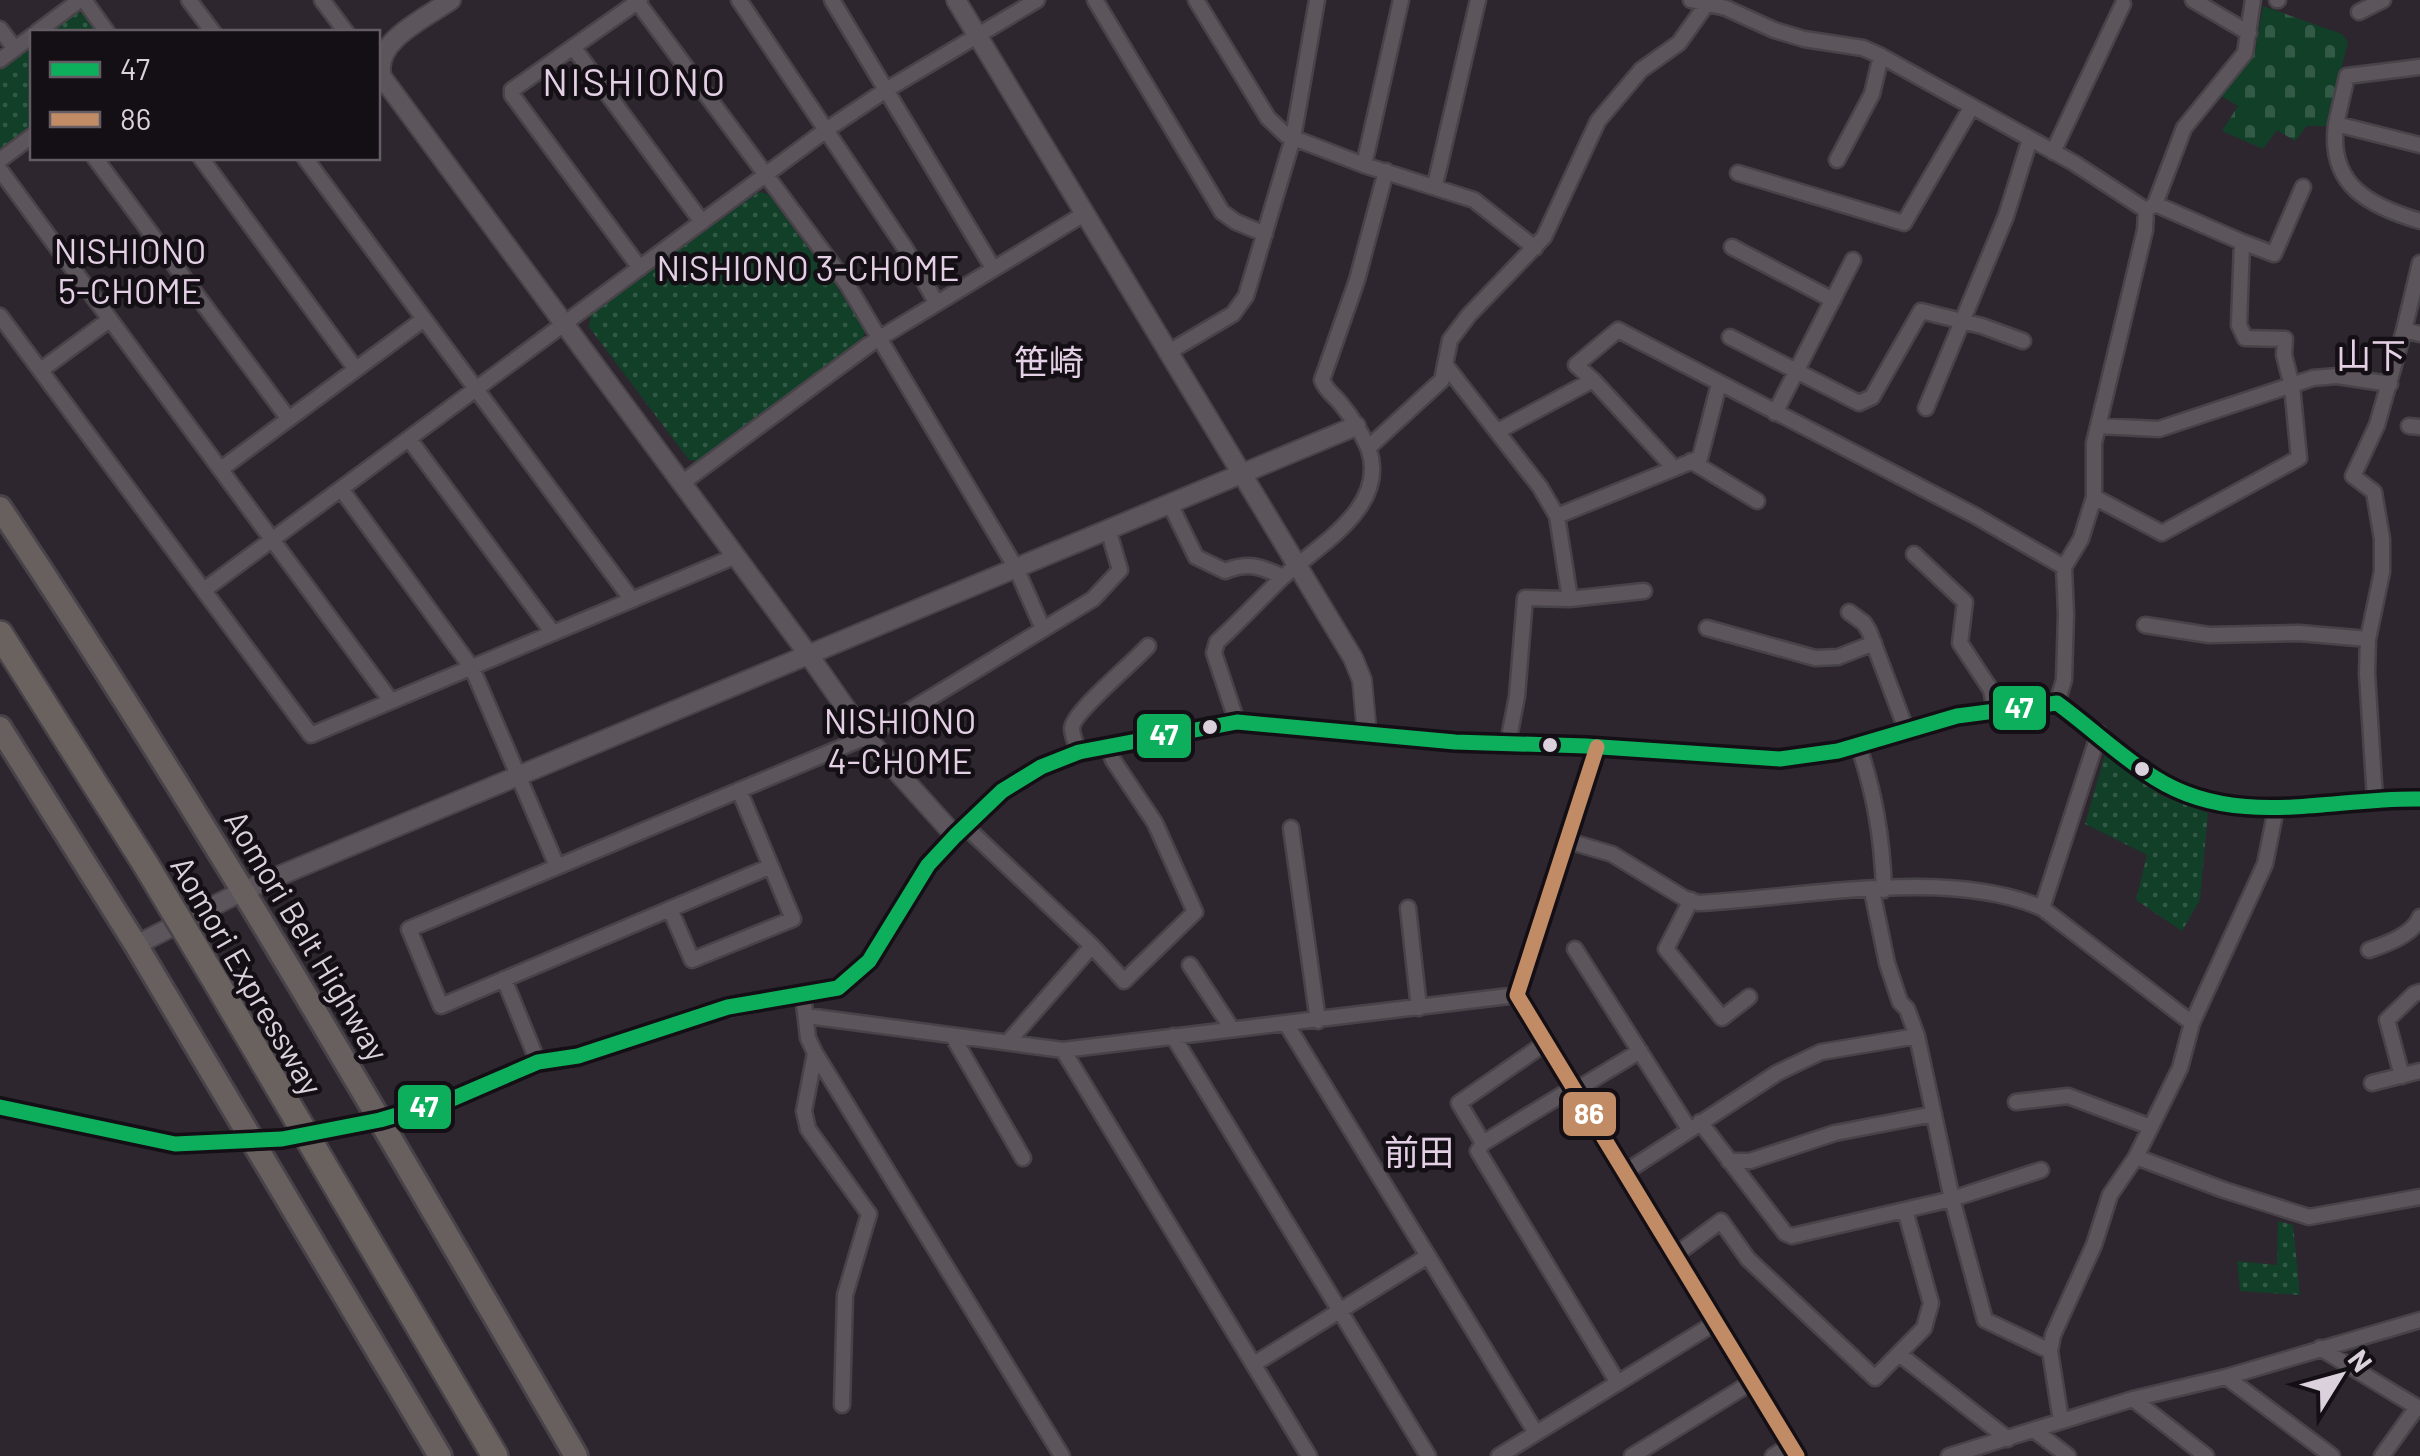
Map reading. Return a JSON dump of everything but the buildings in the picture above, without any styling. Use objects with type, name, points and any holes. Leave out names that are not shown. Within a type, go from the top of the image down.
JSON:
[{"type":"highway","name":"Aomori Belt Highway","points":[[0,508],[245,890],[576,1456]]},
{"type":"highway","name":"Aomori Expressway","points":[[0,634],[146,865],[495,1456]]},
{"type":"highway","points":[[0,728],[136,946],[440,1456]]},
{"type":"street","points":[[41,30],[82,0],[105,30]]},
{"type":"street","points":[[189,0],[212,30]]},
{"type":"street","points":[[322,0],[344,30]]},
{"type":"street","points":[[380,57],[388,46],[451,0]]},
{"type":"street","points":[[739,0],[936,302]]},
{"type":"street","points":[[832,0],[993,268]]},
{"type":"street","points":[[956,0],[1240,474],[1290,571],[1353,658],[1362,680],[1367,734]]},
{"type":"street","points":[[204,590],[826,130],[1036,0]]},
{"type":"street","points":[[1095,0],[1222,212],[1265,234]]},
{"type":"street","points":[[1196,0],[1268,118],[1292,138],[1474,200],[1535,248]]},
{"type":"street","points":[[1167,353],[1238,309],[1248,289],[1292,138],[1318,0]]},
{"type":"street","points":[[1364,165],[1401,0]]},
{"type":"street","points":[[1435,185],[1478,0]]},
{"type":"street","points":[[2193,0],[2249,32]]},
{"type":"street","points":[[2057,703],[2064,680],[2064,566],[2080,539],[2094,497],[2094,443],[2150,207],[2184,128],[2244,53],[2254,0]]},
{"type":"street","points":[[2359,12],[2383,0]]},
{"type":"street","points":[[640,268],[512,95],[512,90],[638,1],[846,284],[1016,568],[1042,630]]},
{"type":"street","points":[[1368,448],[1442,380],[1450,340],[1544,237],[1598,121],[1641,70],[1679,43],[1699,2],[1732,4],[1793,36],[1863,48],[2150,207],[2274,254],[2303,187]]},
{"type":"street","points":[[2053,152],[2123,4]]},
{"type":"street","points":[[0,29],[15,49]]},
{"type":"street","points":[[0,60],[30,38]]},
{"type":"street","points":[[573,47],[702,222]]},
{"type":"street","points":[[1837,160],[1872,94],[1881,56]]},
{"type":"street","points":[[2420,66],[2346,76],[2333,147],[2337,162],[2358,192],[2384,210],[2420,221]]},
{"type":"street","points":[[380,69],[394,96],[866,737],[960,831],[1092,946],[1124,981],[1195,912],[1155,823],[1113,760],[1108,746]]},
{"type":"street","points":[[1738,173],[1904,224],[1972,108]]},
{"type":"street","points":[[2336,124],[2420,145]]},
{"type":"street","points":[[0,160],[30,138]]},
{"type":"street","points":[[1926,408],[2006,216],[2030,140]]},
{"type":"street","points":[[96,160],[288,418]]},
{"type":"street","points":[[206,160],[356,368]]},
{"type":"street","points":[[306,160],[632,600]]},
{"type":"street","points":[[0,170],[392,701]]},
{"type":"street","points":[[1237,722],[1214,654],[1217,642],[1290,571],[1328,542],[1360,506],[1371,473],[1368,448],[1322,380],[1357,280],[1386,171]]},
{"type":"street","points":[[682,483],[880,337],[1084,214]]},
{"type":"street","points":[[2094,497],[2162,533],[2300,458],[2285,339],[2245,338],[2240,325],[2242,242]]},
{"type":"street","points":[[1732,247],[1832,300]]},
{"type":"street","points":[[1774,414],[1852,260]]},
{"type":"street","points":[[2375,798],[2368,714],[2368,639],[2382,572],[2382,538],[2374,492],[2353,476],[2377,425],[2390,384],[2420,263]]},
{"type":"street","points":[[1730,337],[1860,403],[1872,397],[1921,310],[2023,340]]},
{"type":"street","points":[[0,316],[311,735],[736,556]]},
{"type":"street","points":[[221,469],[424,319]]},
{"type":"street","points":[[42,370],[109,320]]},
{"type":"street","points":[[1674,468],[1576,365],[1618,330],[2064,566]]},
{"type":"street","points":[[2404,330],[2420,334]]},
{"type":"street","points":[[1446,367],[1540,486],[1557,516],[1570,599]]},
{"type":"street","points":[[2098,426],[2158,429],[2314,378],[2337,376],[2390,384]]},
{"type":"street","points":[[1498,431],[1593,380]]},
{"type":"street","points":[[1557,516],[1700,458],[1719,384]]},
{"type":"street","points":[[136,946],[245,890],[1356,426]]},
{"type":"street","points":[[409,439],[552,633]]},
{"type":"street","points":[[1691,461],[1757,501]]},
{"type":"street","points":[[341,489],[472,668],[556,866]]},
{"type":"street","points":[[1170,504],[1196,557],[1224,571],[1243,564],[1290,571]]},
{"type":"street","points":[[769,867],[440,1006],[409,929],[866,737],[1092,599],[1120,570],[1108,529]]},
{"type":"street","points":[[1914,554],[1965,602],[1960,643],[1990,690],[1995,710]]},
{"type":"street","points":[[1508,743],[1517,696],[1525,598],[1570,599],[1644,591]]},
{"type":"street","points":[[1849,612],[1864,622],[1906,729]]},
{"type":"street","points":[[2145,624],[2208,635],[2299,633],[2368,639]]},
{"type":"street","points":[[1707,628],[1816,658],[1838,656],[1874,643]]},
{"type":"street","points":[[1079,752],[1072,723],[1084,706],[1124,673],[1148,646]]},
{"type":"street","points":[[328,1130],[452,1099],[538,1062],[578,1056],[728,1007],[838,988],[869,960],[928,865],[1002,791],[1042,767],[1079,752],[1237,722],[1455,742],[1780,759],[1808,757],[1906,729],[1995,710],[2057,703],[2155,778],[2192,796],[2247,809],[2375,798],[2420,799]]},
{"type":"street","points":[[2042,908],[2099,734]]},
{"type":"street","points":[[1858,744],[1874,792],[1882,836],[1878,890],[1888,963],[1900,1002],[1907,1008],[1917,1036],[1952,1199],[1985,1320],[2050,1351]]},
{"type":"street","points":[[1598,747],[1517,995],[1794,1450],[1773,1456]]},
{"type":"street","points":[[670,909],[692,960],[793,919],[740,790]]},
{"type":"street","points":[[2061,1421],[2050,1351],[2064,1307],[2094,1245],[2110,1196],[2136,1157],[2180,1068],[2192,1023],[2266,864],[2276,809]]},
{"type":"street","points":[[1291,828],[1318,1022]]},
{"type":"street","points":[[1568,841],[1612,854],[1691,900],[1717,902],[1922,887],[2016,898],[2042,908],[2192,1023]]},
{"type":"street","points":[[1691,900],[1666,949],[1722,1018],[1749,997]]},
{"type":"street","points":[[1408,908],[1419,1008]]},
{"type":"street","points":[[2369,950],[2417,925],[2420,917]]},
{"type":"street","points":[[1008,1042],[1092,946]]},
{"type":"street","points":[[1575,949],[1640,1051],[1695,1126],[1729,1162],[1785,1234],[1792,1236],[1952,1199],[2041,1170]]},
{"type":"street","points":[[1190,965],[1232,1028]]},
{"type":"street","points":[[504,979],[538,1062]]},
{"type":"street","points":[[2402,1076],[2387,1020],[2420,992]]},
{"type":"street","points":[[803,995],[808,1038],[815,1053],[1062,1456]]},
{"type":"street","points":[[806,1016],[1063,1050],[1517,995]]},
{"type":"street","points":[[1288,1024],[1536,1433]]},
{"type":"street","points":[[953,1036],[1023,1158]]},
{"type":"street","points":[[1173,1036],[1428,1456]]},
{"type":"street","points":[[1624,1173],[1777,1073],[1821,1052],[1917,1036]]},
{"type":"street","points":[[1483,1143],[1459,1102],[1544,1044]]},
{"type":"street","points":[[1063,1050],[1310,1456]]},
{"type":"street","points":[[1618,1383],[1478,1151],[1483,1143],[1640,1051]]},
{"type":"street","points":[[815,1053],[804,1110],[808,1129],[869,1214],[845,1295],[842,1404]]},
{"type":"street","points":[[2372,1083],[2420,1071]]},
{"type":"street","points":[[2016,1102],[2068,1096],[2151,1127]]},
{"type":"street","points":[[0,1107],[175,1144],[282,1139]]},
{"type":"street","points":[[1729,1162],[1750,1161],[1836,1133],[1934,1114]]},
{"type":"street","points":[[2136,1157],[2309,1217],[2420,1197]]},
{"type":"street","points":[[1674,1256],[1721,1221],[1748,1259],[1875,1378],[1924,1328],[1930,1304],[1906,1210]]},
{"type":"street","points":[[1254,1364],[1428,1256]]},
{"type":"street","points":[[1949,1456],[2133,1398],[2226,1377],[2420,1320]]},
{"type":"street","points":[[1499,1456],[1715,1323]]},
{"type":"street","points":[[2320,1348],[2418,1408],[2382,1456]]},
{"type":"street","points":[[1899,1354],[2008,1439]]},
{"type":"street","points":[[2226,1377],[2332,1456]]},
{"type":"street","points":[[1632,1456],[1752,1382]]},
{"type":"street","points":[[2133,1398],[2206,1456]]},
{"type":"street","points":[[2034,1430],[2068,1456]]},
{"type":"green space","points":[[2263,6],[2342,34],[2348,42],[2327,126],[2307,126],[2295,141],[2277,130],[2263,149],[2222,131],[2238,106],[2221,96],[2255,51]]},
{"type":"green space","points":[[76,12],[83,14],[95,30],[52,30]]},
{"type":"green space","points":[[30,46],[30,128],[0,150],[0,69]]},
{"type":"green space","points":[[759,192],[768,194],[865,331],[862,340],[698,462],[689,460],[589,327],[591,314]]},
{"type":"green space","points":[[2105,754],[2162,796],[2208,813],[2200,900],[2182,931],[2136,900],[2147,855],[2085,824]]},
{"type":"green space","points":[[2278,1221],[2293,1225],[2300,1295],[2240,1291],[2237,1261],[2277,1265]]},
{"type":"transit line","name":"47","points":[[0,1107],[175,1144],[282,1139],[380,1120],[452,1099],[538,1062],[578,1056],[728,1007],[838,988],[869,961],[928,865],[1002,791],[1041,767],[1079,752],[1237,722],[1455,742],[1780,759],[1838,751],[1957,716],[2057,703],[2155,778],[2186,794],[2218,803],[2285,807],[2420,799]]},
{"type":"transit line","name":"86","points":[[1597,747],[1517,995],[1797,1456]]},
{"type":"district","name":"NISHIONO","points":[[635,81]]},
{"type":"district","name":"NISHIONO 3-CHOME","points":[[808,267]]},
{"type":"district","name":"NISHIONO 5-CHOME","points":[[130,270]]},
{"type":"district","name":"山下","points":[[2371,354]]},
{"type":"district","name":"笹崎","points":[[1049,361]]},
{"type":"district","name":"NISHIONO 4-CHOME","points":[[900,740]]},
{"type":"district","name":"前田","points":[[1419,1151]]}]
